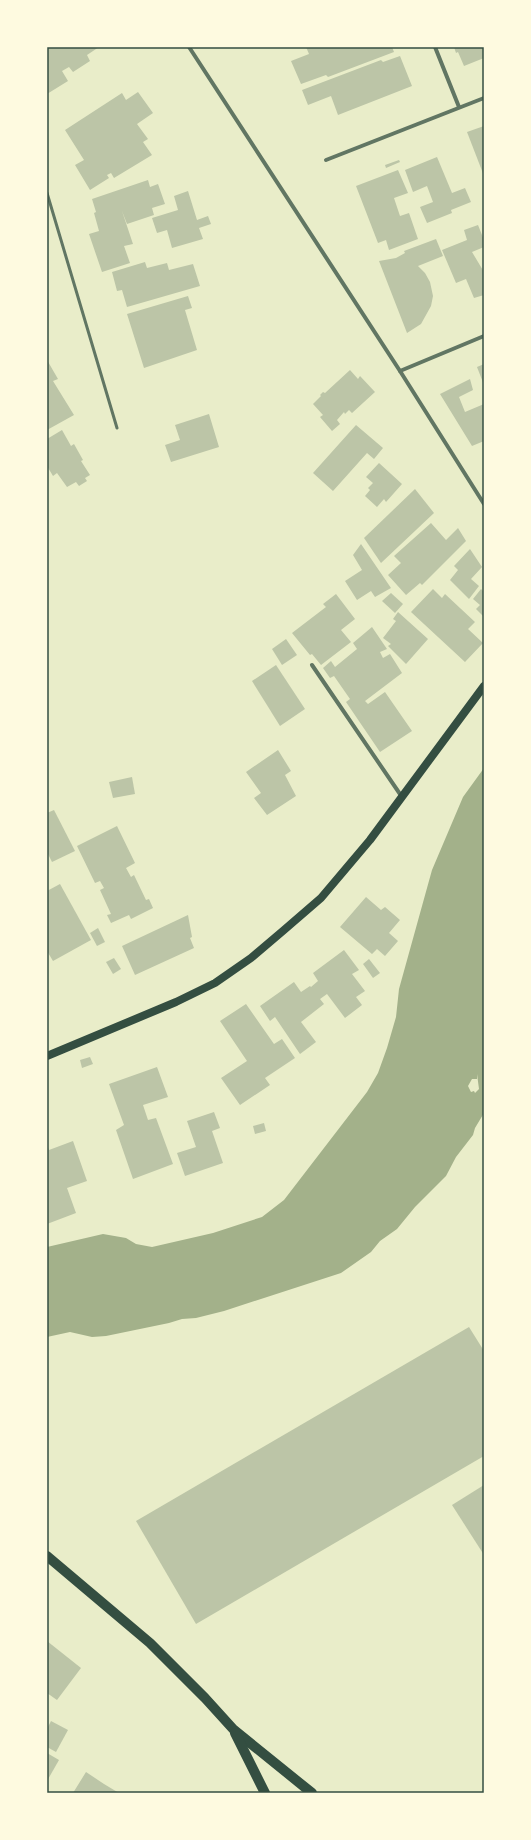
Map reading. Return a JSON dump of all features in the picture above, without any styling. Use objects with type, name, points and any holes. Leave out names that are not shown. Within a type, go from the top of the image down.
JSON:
[{"type":"main road","points":[[47,1056],[176,1002],[215,983],[251,958],[320,898],[370,840],[484,686]]},
{"type":"main road","points":[[47,1556],[150,1643],[205,1698],[234,1730],[312,1793]]},
{"type":"main road","points":[[234,1730],[265,1793]]},
{"type":"street","points":[[189,47],[400,371],[484,504]]},
{"type":"street","points":[[436,47],[459,107]]},
{"type":"street","points":[[326,160],[484,98]]},
{"type":"street","points":[[400,371],[484,336]]},
{"type":"street","points":[[312,665],[402,797]]},
{"type":"lane","points":[[47,193],[117,428]]},
{"type":"shaded area","points":[[484,768],[484,1113],[475,1128],[473,1135],[456,1157],[446,1176],[415,1207],[397,1229],[380,1241],[371,1252],[341,1273],[224,1311],[196,1318],[182,1319],[106,1336],[92,1337],[70,1332],[47,1337],[47,1247],[103,1234],[126,1238],[136,1244],[152,1247],[213,1233],[262,1217],[284,1200],[367,1092],[378,1073],[396,1017],[399,989],[432,870],[463,797]],"holes":[[[477,1074],[479,1089],[475,1093],[474,1091],[471,1092],[468,1086],[472,1079],[477,1079]]]},
{"type":"building","points":[[47,47],[99,47],[87,55],[90,61],[73,72],[69,67],[62,71],[68,81],[47,94]]},
{"type":"building","points":[[306,47],[392,47],[394,52],[328,77],[326,75],[301,84],[291,61],[309,54]]},
{"type":"building","points":[[454,47],[484,47],[484,58],[464,66],[458,52],[456,53]]},
{"type":"building","points":[[400,56],[412,86],[338,115],[331,96],[308,105],[302,90],[381,60],[383,62]]},
{"type":"building","points":[[138,92],[153,113],[137,124],[148,139],[143,142],[152,155],[114,178],[111,173],[107,175],[109,178],[90,190],[75,165],[84,160],[65,130],[122,93],[126,100]]},
{"type":"building","points":[[484,126],[484,176],[467,132]]},
{"type":"building","points":[[437,157],[452,193],[465,188],[471,202],[451,210],[452,213],[427,223],[420,207],[433,202],[427,186],[413,192],[405,170]]},
{"type":"building","points":[[399,160],[400,162],[386,168],[385,165]]},
{"type":"building","points":[[398,170],[408,193],[394,198],[400,216],[409,213],[418,239],[389,250],[386,240],[378,243],[356,186]]},
{"type":"building","points":[[148,180],[150,187],[158,184],[165,204],[152,208],[154,215],[127,224],[122,211],[133,244],[124,246],[130,263],[102,272],[89,234],[99,231],[92,199]]},
{"type":"building","points":[[188,191],[197,220],[208,216],[211,224],[199,228],[203,239],[172,248],[167,230],[157,233],[152,218],[178,210],[174,196]]},
{"type":"building","points":[[478,225],[484,240],[484,247],[472,252],[484,272],[484,295],[474,298],[466,279],[456,283],[442,250],[467,240],[464,230]]},
{"type":"building","points":[[436,239],[443,256],[418,266],[425,273],[430,282],[433,296],[431,306],[421,324],[407,333],[379,261],[396,258],[405,253],[404,251]]},
{"type":"building","points":[[145,262],[147,268],[167,263],[169,270],[193,264],[200,286],[127,307],[122,290],[117,291],[112,272]]},
{"type":"building","points":[[188,296],[192,308],[185,310],[197,350],[144,368],[127,314]]},
{"type":"building","points":[[47,360],[58,379],[53,381],[74,415],[47,430]]},
{"type":"building","points":[[484,364],[484,385],[477,367]]},
{"type":"building","points":[[350,370],[358,379],[360,376],[375,392],[352,413],[349,410],[345,414],[344,412],[337,420],[340,424],[332,431],[320,417],[323,415],[313,404],[323,392],[325,393]]},
{"type":"building","points":[[470,379],[473,390],[459,397],[465,412],[484,404],[484,441],[472,446],[440,394]]},
{"type":"building","points":[[209,414],[219,447],[171,462],[165,445],[180,440],[175,425]]},
{"type":"building","points":[[356,425],[383,448],[374,459],[367,453],[333,491],[313,473]]},
{"type":"building","points":[[62,430],[71,446],[74,444],[83,460],[81,461],[90,475],[85,478],[87,481],[79,486],[76,482],[67,487],[57,473],[53,476],[47,466],[47,439]]},
{"type":"building","points":[[379,463],[402,484],[386,502],[384,499],[377,507],[365,496],[370,490],[368,488],[373,483],[366,477]]},
{"type":"building","points":[[415,489],[434,513],[381,563],[364,538]]},
{"type":"building","points":[[431,523],[446,540],[458,528],[466,541],[422,585],[420,583],[406,595],[388,575],[401,563],[394,556]]},
{"type":"building","points":[[361,544],[391,588],[375,597],[371,591],[357,600],[345,581],[362,570],[353,555]]},
{"type":"building","points":[[470,549],[482,567],[471,579],[479,586],[469,599],[450,580],[458,570],[454,566]]},
{"type":"building","points":[[433,589],[442,598],[445,594],[475,622],[468,629],[483,643],[465,662],[411,612]]},
{"type":"building","points":[[481,589],[484,592],[484,617],[476,609],[480,605],[473,599]]},
{"type":"building","points":[[391,593],[403,604],[395,613],[382,601]]},
{"type":"building","points":[[336,594],[355,619],[341,630],[351,642],[321,665],[312,654],[310,655],[292,633],[326,607],[323,604]]},
{"type":"building","points":[[398,612],[428,639],[406,664],[388,646],[391,644],[383,638],[396,621],[393,619]]},
{"type":"building","points":[[372,627],[387,649],[380,652],[383,658],[390,654],[402,673],[365,701],[368,704],[385,692],[412,731],[380,752],[346,702],[350,699],[334,676],[330,678],[323,668],[331,661],[335,667],[357,649],[353,643]]},
{"type":"building","points":[[286,639],[297,655],[282,665],[272,649]]},
{"type":"building","points":[[276,665],[305,709],[280,726],[252,681]]},
{"type":"building","points":[[278,750],[291,771],[285,775],[296,796],[267,815],[254,798],[261,793],[246,772]]},
{"type":"building","points":[[132,777],[135,794],[113,798],[109,782]]},
{"type":"building","points":[[54,810],[75,851],[52,862],[47,852],[47,813]]},
{"type":"building","points":[[117,826],[135,863],[126,868],[131,877],[134,875],[146,900],[149,899],[153,908],[131,919],[129,915],[111,923],[107,915],[111,914],[100,890],[104,888],[100,881],[95,883],[77,846]]},
{"type":"building","points":[[60,884],[91,940],[53,961],[47,951],[47,891]]},
{"type":"building","points":[[366,897],[381,910],[385,907],[400,920],[389,933],[398,941],[385,956],[377,949],[372,954],[340,927]]},
{"type":"building","points":[[188,915],[192,937],[190,938],[194,948],[135,975],[122,946]]},
{"type":"building","points":[[98,928],[105,942],[97,946],[90,933]]},
{"type":"building","points":[[344,950],[359,970],[352,974],[365,991],[356,997],[362,1005],[345,1018],[327,994],[320,999],[324,1004],[301,1022],[316,1042],[300,1054],[275,1017],[270,1021],[260,1006],[294,982],[301,992],[310,986],[311,987],[318,981],[313,973]]},
{"type":"building","points":[[114,958],[121,969],[113,974],[106,962]]},
{"type":"building","points":[[369,959],[380,973],[373,978],[363,964]]},
{"type":"building","points":[[246,1004],[274,1044],[282,1039],[295,1058],[265,1078],[270,1085],[240,1105],[221,1078],[247,1061],[220,1021]]},
{"type":"building","points":[[90,1057],[93,1064],[82,1068],[80,1060]]},
{"type":"building","points":[[157,1067],[168,1097],[143,1105],[148,1120],[156,1118],[173,1164],[133,1179],[116,1130],[124,1125],[109,1084]]},
{"type":"building","points":[[214,1112],[220,1128],[212,1131],[223,1163],[185,1176],[177,1153],[196,1147],[187,1121]]},
{"type":"building","points":[[264,1123],[266,1131],[255,1134],[253,1126]]},
{"type":"building","points":[[73,1141],[87,1181],[67,1188],[76,1213],[47,1224],[47,1145],[49,1150]]},
{"type":"building","points":[[469,1327],[484,1351],[484,1456],[196,1624],[136,1521]]},
{"type":"building","points":[[484,1485],[484,1555],[452,1505]]},
{"type":"building","points":[[47,1641],[81,1668],[57,1700],[47,1693]]},
{"type":"building","points":[[51,1721],[68,1730],[56,1752],[47,1747],[47,1729]]},
{"type":"building","points":[[47,1753],[59,1760],[47,1781]]},
{"type":"building","points":[[86,1772],[104,1784],[119,1793],[73,1793]]}]
